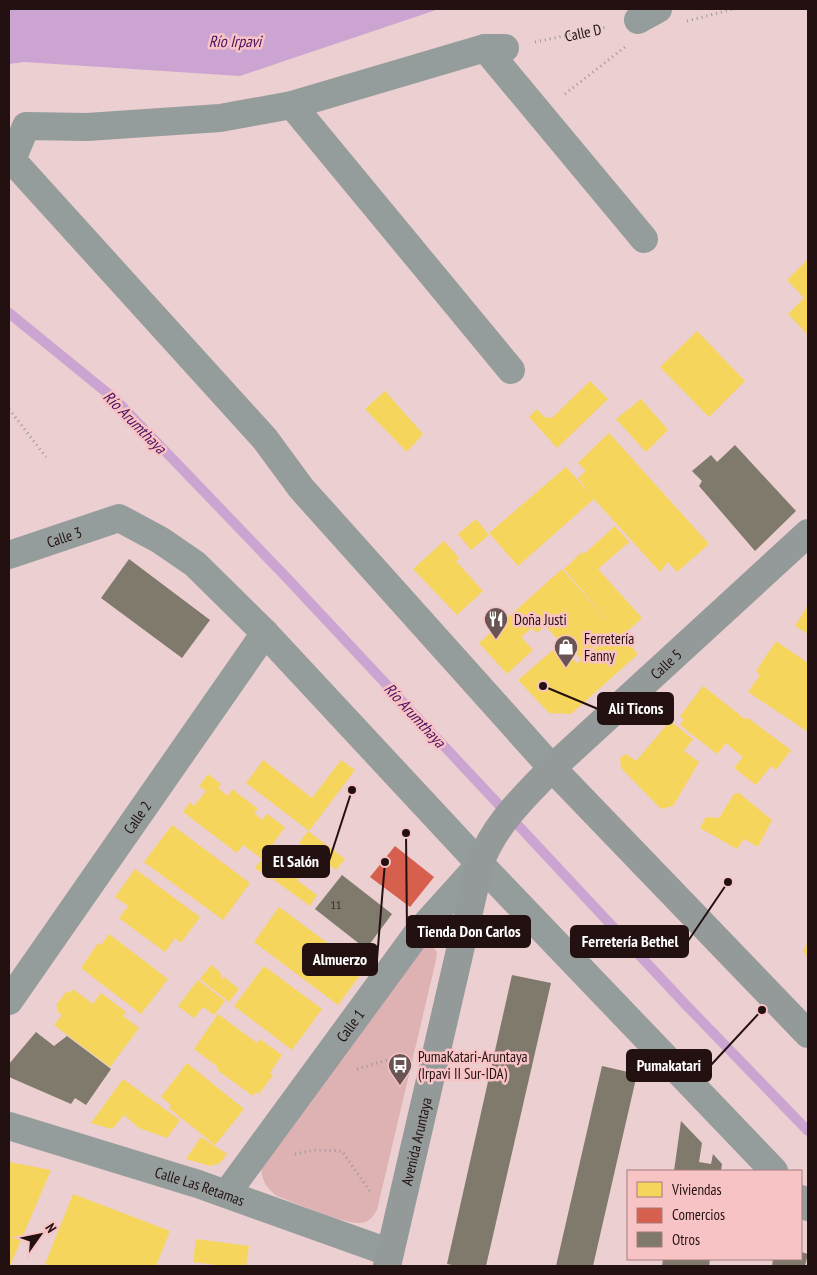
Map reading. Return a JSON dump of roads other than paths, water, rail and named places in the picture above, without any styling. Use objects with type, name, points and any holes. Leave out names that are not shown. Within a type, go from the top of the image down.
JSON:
[{"type":"main road","name":"Calle 5","points":[[524,796],[552,768],[808,533]]},
{"type":"main road","points":[[552,768],[808,1034]]},
{"type":"main road","name":"Avenida Aruntaya","points":[[388,1259],[480,864],[492,837],[524,796]]},
{"type":"street","points":[[552,768],[301,488],[265,439],[12,160],[26,126],[87,127],[210,118],[292,105],[495,48],[644,239]]},
{"type":"street","points":[[292,105],[511,370]]},
{"type":"street","name":"Calle 3","points":[[9,555],[119,518],[160,540],[195,564],[265,633]]},
{"type":"street","points":[[265,633],[480,864],[773,1170]]},
{"type":"street","name":"Calle 2","points":[[9,1001],[265,633]]},
{"type":"street","name":"Calle 1","points":[[227,1193],[416,935],[480,864]]},
{"type":"street","name":"Calle Las Retamas","points":[[9,1126],[227,1193],[388,1259]]},
{"type":"water","name":"Río Irpavi","points":[[9,9],[439,9],[240,76],[24,62],[9,64]]},
{"type":"waterway","name":"Río Arumthaya","points":[[9,313],[116,400],[286,577],[686,1005],[808,1131]]},
{"type":"place","name":"Doña Justi","points":[[496,640]]},
{"type":"place","name":"Ferretería Fanny","points":[[566,668]]},
{"type":"place","name":"Ali Ticons","points":[[543,686]]},
{"type":"place","name":"El Salón","points":[[352,790]]},
{"type":"place","name":"Tienda Don Carlos","points":[[406,833]]},
{"type":"place","name":"Almuerzo","points":[[385,862]]},
{"type":"place","name":"Ferretería Bethel","points":[[728,882]]},
{"type":"place","name":"Pumakatari","points":[[762,1010]]},
{"type":"place","name":"PumaKatari-Aruntaya (Irpavi II Sur-IDA)","points":[[400,1086]]}]
